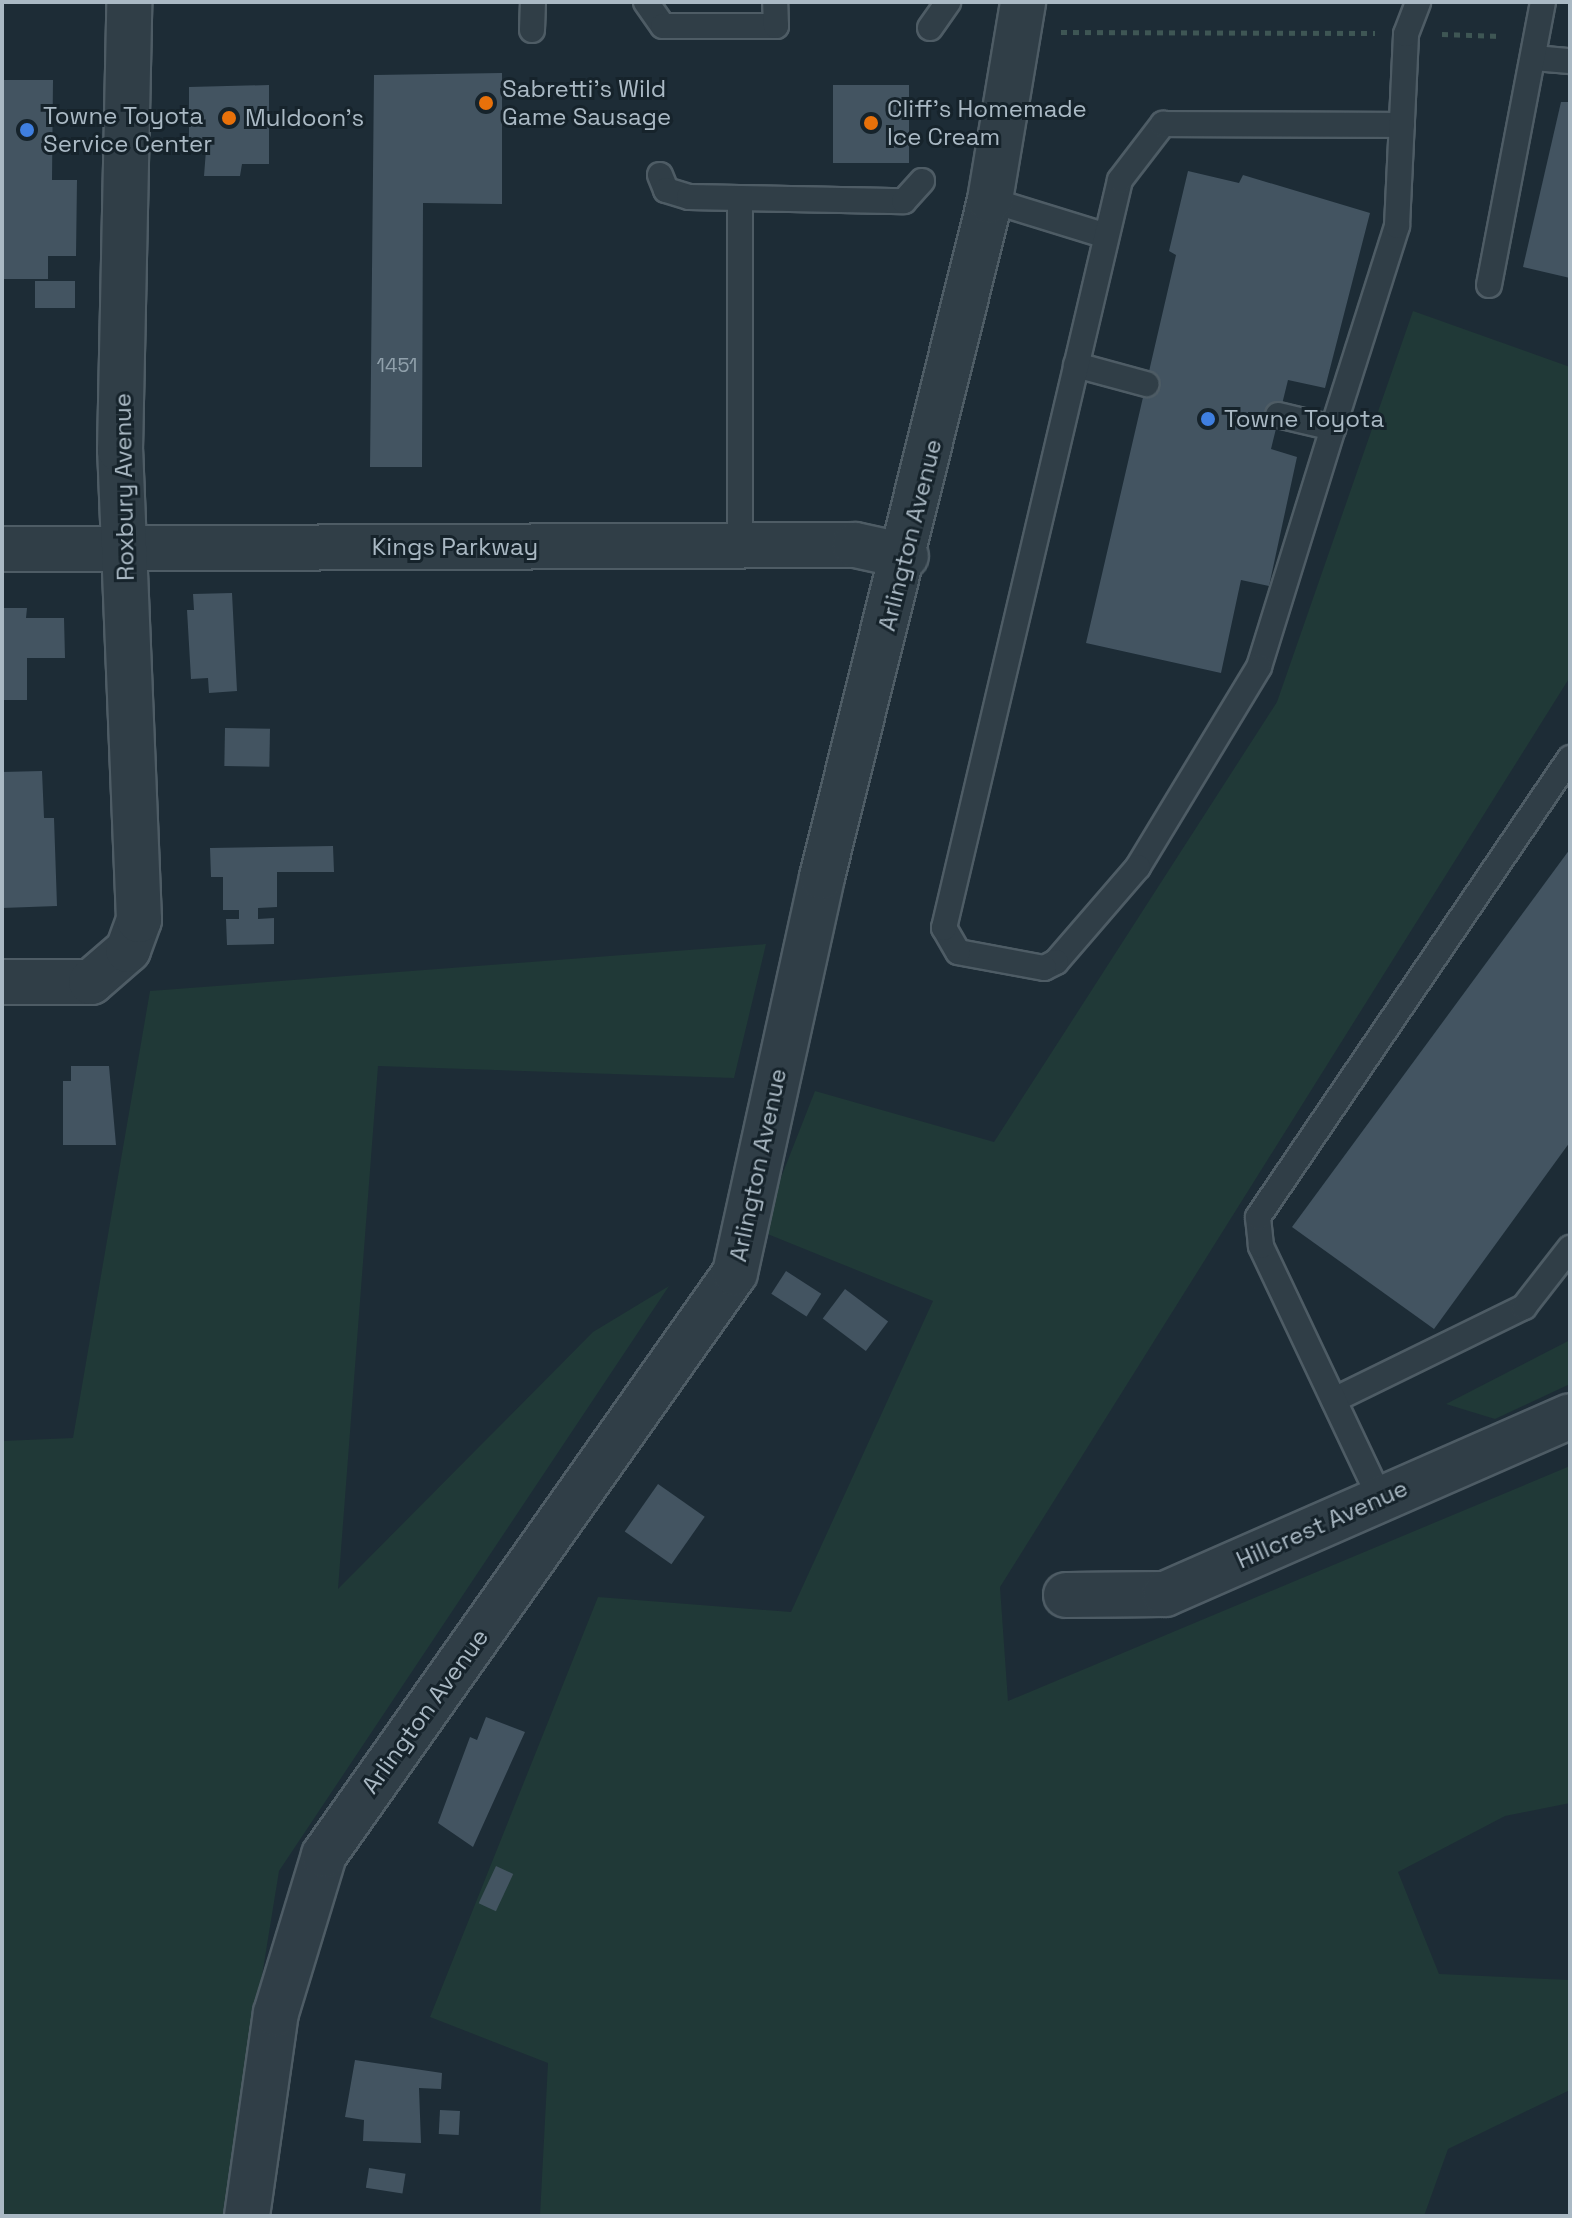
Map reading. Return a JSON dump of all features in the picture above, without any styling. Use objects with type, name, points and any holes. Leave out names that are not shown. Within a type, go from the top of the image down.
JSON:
[{"type":"street","name":"Roxbury Avenue","points":[[2,982],[81,984],[117,964],[135,937],[141,883],[124,548],[129,2]]},
{"type":"street","name":"Arlington Avenue","points":[[247,2216],[276,2013],[324,1855],[735,1273],[822,877],[906,556],[990,200],[1022,16]]},
{"type":"street","name":"Kings Parkway","points":[[2,549],[855,545],[906,556]]},
{"type":"street","name":"Hillcrest Avenue","points":[[1066,1595],[1165,1594],[1570,1416]]},
{"type":"lane","points":[[532,30],[533,2]]},
{"type":"lane","points":[[646,2],[663,26],[776,26],[775,2]]},
{"type":"lane","points":[[930,28],[948,2]]},
{"type":"lane","points":[[1402,125],[1159,125],[1120,180],[944,928],[958,952],[1051,967],[1138,867],[1259,667],[1397,226],[1402,125],[1406,34],[1418,2]]},
{"type":"lane","points":[[1489,285],[1543,2]]},
{"type":"lane","points":[[1534,58],[1570,61]]},
{"type":"lane","points":[[660,175],[676,195],[740,198],[904,201],[922,181]]},
{"type":"lane","points":[[740,198],[740,545]]},
{"type":"lane","points":[[990,200],[1106,236]]},
{"type":"lane","points":[[1076,365],[1146,384]]},
{"type":"lane","points":[[1278,415],[1333,428]]},
{"type":"lane","points":[[1380,1498],[1261,1246],[1258,1217],[1570,758]]},
{"type":"lane","points":[[1334,1400],[1524,1307],[1570,1248]]},
{"type":"path","points":[[1022,16],[1376,33]]},
{"type":"path","points":[[1434,34],[1501,36]]},
{"type":"green space","points":[[1413,311],[1570,367],[1570,677],[1000,1587],[1008,1701],[1570,1466],[1570,1803],[1505,1816],[1398,1872],[1439,1974],[1570,1980],[1570,2090],[1448,2149],[1424,2216],[540,2216],[548,2063],[430,2017],[598,1597],[791,1612],[933,1301],[760,1231],[815,1091],[994,1142],[1277,702]]},
{"type":"green space","points":[[766,944],[734,1078],[378,1066],[338,1589],[593,1332],[669,1286],[279,1871],[223,2216],[2,2216],[2,1441],[73,1438],[150,991]]},
{"type":"green space","points":[[1570,1340],[1570,1384],[1495,1419],[1446,1404]]},
{"type":"building","points":[[502,73],[502,204],[423,203],[422,467],[370,467],[374,75]]},
{"type":"building","name":"Towne Toyota Service Center","points":[[2,80],[53,80],[52,180],[77,180],[76,256],[48,256],[48,279],[2,279]]},
{"type":"building","name":"Muldoon's","points":[[269,85],[269,164],[242,164],[240,176],[204,176],[206,150],[189,149],[189,87]]},
{"type":"building","name":"Cliff's Homemade Ice Cream","points":[[833,85],[909,85],[909,163],[833,163]]},
{"type":"building","points":[[1561,102],[1570,102],[1570,278],[1523,267]]},
{"type":"building","name":"Towne Toyota","points":[[1188,171],[1239,183],[1243,175],[1370,213],[1325,388],[1288,380],[1271,449],[1297,457],[1269,586],[1241,580],[1221,673],[1086,643],[1176,255],[1169,251]]},
{"type":"building","points":[[35,281],[75,281],[75,308],[35,308]]},
{"type":"building","points":[[232,593],[237,691],[209,693],[208,678],[191,679],[187,610],[194,610],[193,594]]},
{"type":"building","points":[[2,608],[27,608],[26,618],[64,618],[65,658],[27,658],[27,700],[2,700]]},
{"type":"building","points":[[225,728],[270,729],[269,767],[224,766]]},
{"type":"building","points":[[42,771],[44,818],[54,818],[57,906],[2,908],[2,772]]},
{"type":"building","points":[[333,846],[334,872],[277,872],[277,907],[258,908],[258,919],[274,918],[274,944],[227,945],[226,919],[239,919],[239,910],[223,910],[223,877],[211,877],[210,848]]},
{"type":"building","points":[[1570,849],[1570,1142],[1434,1329],[1292,1227]]},
{"type":"building","points":[[71,1066],[109,1066],[116,1145],[63,1145],[63,1081],[71,1081]]},
{"type":"building","points":[[786,1271],[821,1294],[807,1317],[771,1294]]},
{"type":"building","points":[[845,1289],[888,1321],[866,1351],[823,1319]]},
{"type":"building","points":[[658,1484],[705,1517],[671,1564],[625,1532]]},
{"type":"building","points":[[486,1717],[525,1732],[473,1847],[438,1823],[470,1737],[477,1740]]},
{"type":"building","points":[[496,1866],[513,1874],[496,1911],[479,1903]]},
{"type":"building","points":[[355,2060],[442,2073],[441,2089],[419,2088],[421,2143],[363,2141],[364,2120],[345,2117]]},
{"type":"building","points":[[440,2110],[460,2111],[459,2135],[439,2134]]},
{"type":"building","points":[[369,2168],[406,2174],[402,2194],[366,2188]]},
{"type":"place","name":"Sabretti's Wild Game Sausage","points":[[486,103]]},
{"type":"place","name":"Muldoon's","points":[[229,118]]},
{"type":"place","name":"Cliff's Homemade Ice Cream","points":[[871,123]]},
{"type":"place","name":"Towne Toyota Service Center","points":[[27,130]]},
{"type":"place","name":"Towne Toyota","points":[[1208,419]]}]
